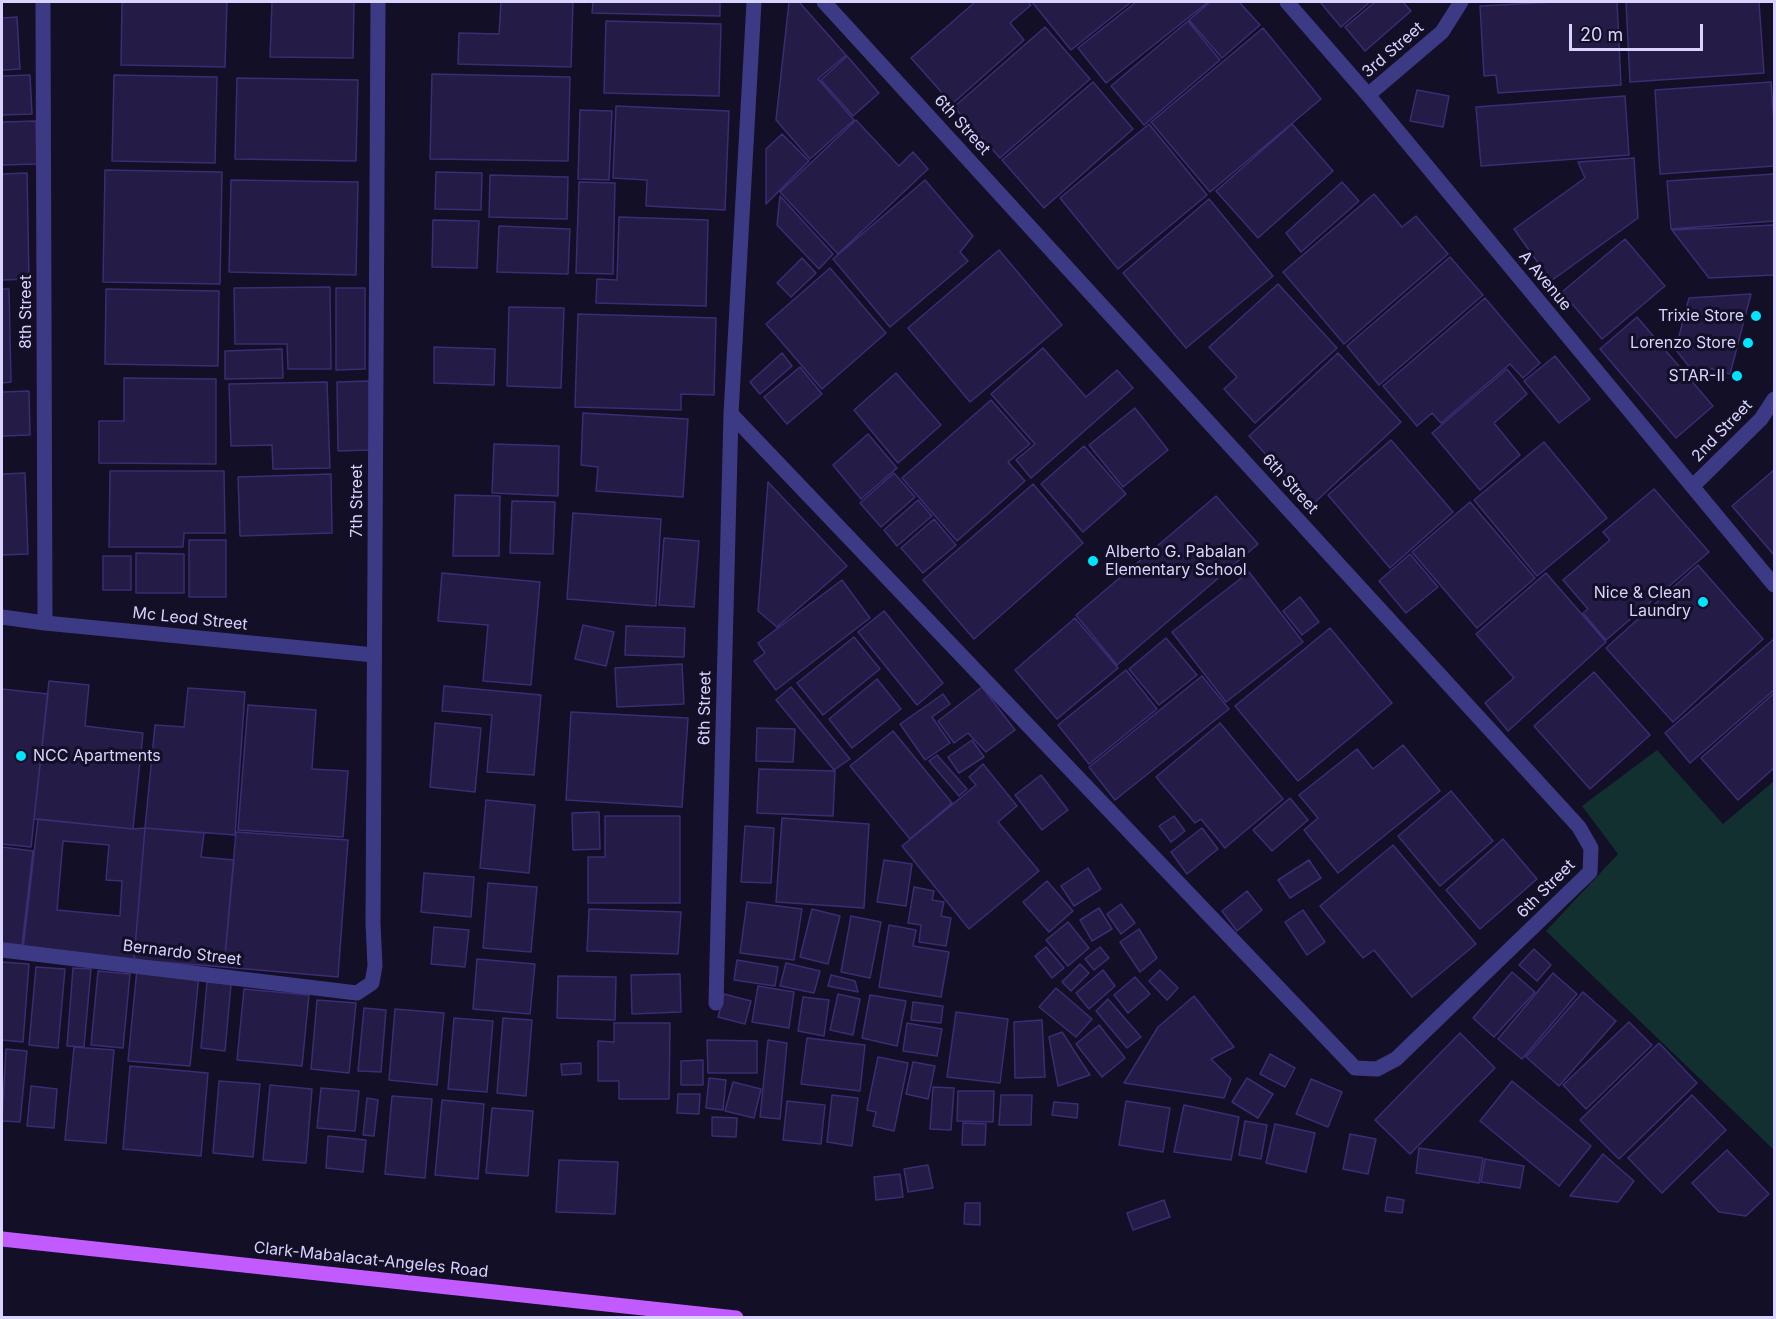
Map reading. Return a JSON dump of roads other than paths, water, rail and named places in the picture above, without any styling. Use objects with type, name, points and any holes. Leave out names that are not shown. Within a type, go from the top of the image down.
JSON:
[{"type":"main road","name":"Clark-Mabalacat-Angeles Road","points":[[2,1239],[736,1317]]},
{"type":"street","name":"8th Street","points":[[43,2],[45,623]]},
{"type":"street","name":"7th Street","points":[[357,993],[372,983],[375,966],[373,922],[378,2]]},
{"type":"street","name":"6th Street","points":[[716,1004],[731,414],[754,2]]},
{"type":"street","name":"6th Street","points":[[731,414],[1355,1068],[1377,1069],[1396,1059],[1590,872],[1591,848],[1579,827],[824,2]]},
{"type":"street","name":"A Avenue","points":[[1287,2],[1368,95],[1774,585]]},
{"type":"street","name":"3rd Street","points":[[1368,95],[1442,32],[1461,2]]},
{"type":"street","name":"2nd Street","points":[[1693,486],[1761,419],[1774,399]]},
{"type":"street","name":"Mc Leod Street","points":[[2,617],[374,655]]},
{"type":"street","name":"Bernardo Street","points":[[2,950],[357,993]]},
{"type":"place","name":"Trixie Store","points":[[1756,316]]},
{"type":"place","name":"Lorenzo Store","points":[[1748,343]]},
{"type":"place","name":"STAR-II","points":[[1737,376]]},
{"type":"place","name":"Alberto G. Pabalan Elementary School","points":[[1093,561]]},
{"type":"place","name":"Nice & Clean Laundry","points":[[1703,602]]},
{"type":"place","name":"NCC Apartments","points":[[21,756]]}]
